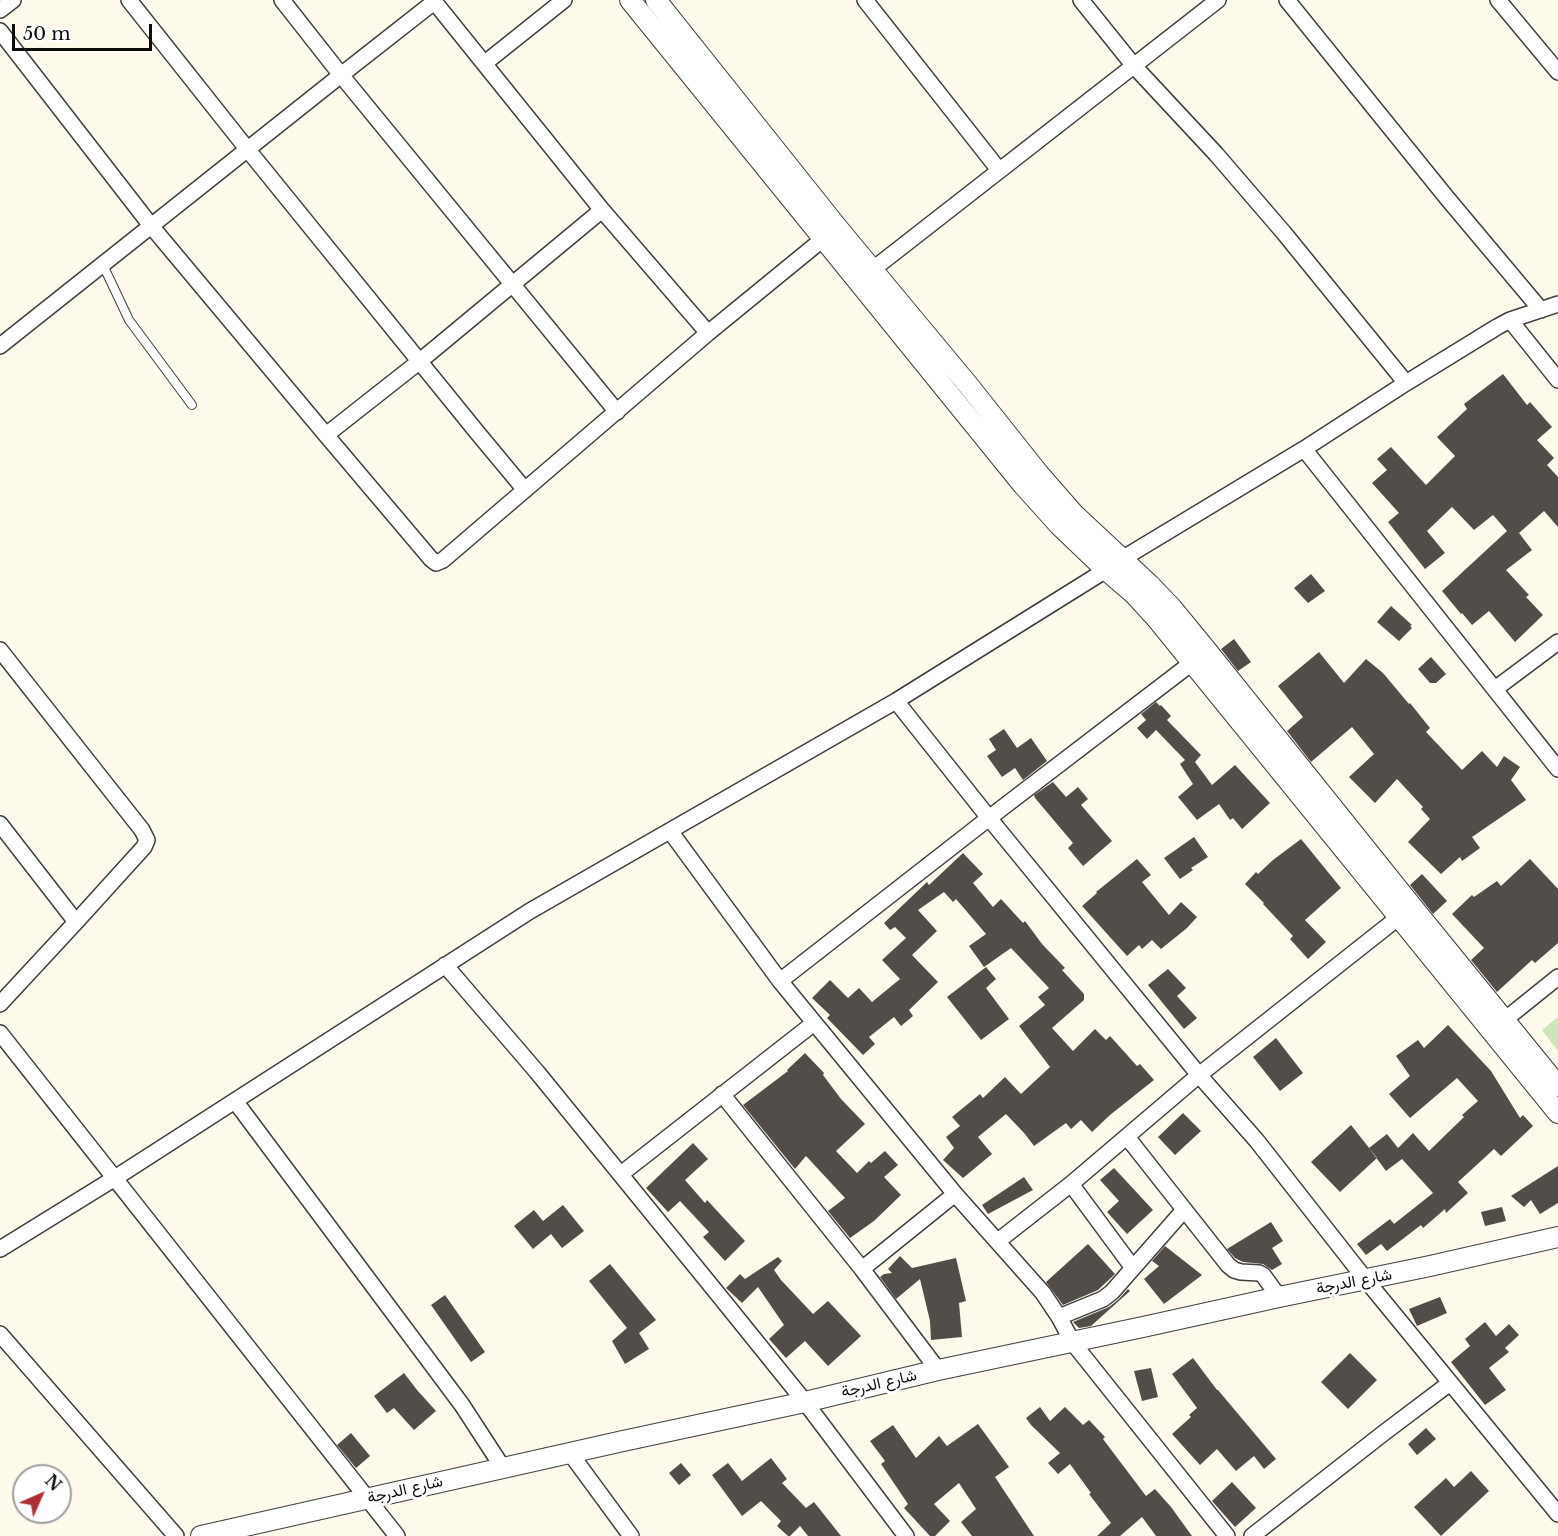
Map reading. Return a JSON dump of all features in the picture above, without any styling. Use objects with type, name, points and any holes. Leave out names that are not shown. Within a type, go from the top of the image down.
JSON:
[{"type":"street","points":[[0,10],[13,0]]},
{"type":"street","points":[[129,0],[525,490]]},
{"type":"street","points":[[282,0],[617,412]]},
{"type":"street","points":[[485,63],[564,0]]},
{"type":"street","points":[[630,0],[1023,486],[1059,525],[1114,565],[1150,585],[1172,608],[1410,904],[1499,1025],[1558,1113]]},
{"type":"street","points":[[656,0],[872,270],[1074,514],[1135,595],[1193,662],[1399,917],[1558,1086]]},
{"type":"street","points":[[865,0],[999,171]]},
{"type":"street","points":[[1081,0],[1134,66],[1216,154],[1284,233],[1406,383]]},
{"type":"street","points":[[872,270],[1218,0]]},
{"type":"street","points":[[1287,0],[1541,310]]},
{"type":"street","points":[[1498,0],[1558,72]]},
{"type":"street","points":[[0,346],[434,1],[602,210],[708,333]]},
{"type":"street","points":[[0,31],[152,226],[436,563],[443,560],[708,333],[823,239]]},
{"type":"street","points":[[326,435],[420,361],[602,210]]},
{"type":"street","points":[[3,1242],[115,1178],[530,911],[896,701],[1304,449],[1469,343],[1510,320],[1558,304]]},
{"type":"street","points":[[1510,320],[1558,380]]},
{"type":"street","points":[[1304,449],[1558,769]]},
{"type":"street","points":[[1495,689],[1558,642]]},
{"type":"street","points":[[0,650],[142,830],[147,840],[144,847],[0,1004]]},
{"type":"street","points":[[780,981],[1193,662]]},
{"type":"street","points":[[896,701],[1199,1075],[1257,1141],[1366,1280],[1558,1514]]},
{"type":"street","points":[[0,824],[76,922]]},
{"type":"street","points":[[670,831],[780,981],[955,1194],[1043,1293],[1073,1343],[1227,1536]]},
{"type":"street","points":[[998,1241],[1071,1184],[1199,1075],[1399,917]]},
{"type":"street","points":[[445,965],[537,1071],[621,1174],[805,1402],[906,1536]]},
{"type":"street","points":[[1499,1025],[1558,977]]},
{"type":"street","points":[[621,1174],[814,1023]]},
{"type":"street","points":[[0,1033],[397,1536]]},
{"type":"street","points":[[722,1094],[862,1269],[938,1370]]},
{"type":"street","points":[[235,1101],[462,1405],[503,1468]]},
{"type":"street","points":[[1127,1137],[1228,1265],[1240,1272],[1263,1275],[1279,1297]]},
{"type":"street","points":[[1071,1184],[1133,1268]]},
{"type":"street","points":[[862,1269],[955,1194]]},
{"type":"street","points":[[1059,1317],[1103,1299],[1112,1292],[1184,1210]]},
{"type":"street","name":"شارع الدرجة","points":[[201,1536],[805,1402],[938,1370],[1073,1343],[1558,1237]]},
{"type":"street","points":[[0,1334],[176,1536]]},
{"type":"street","points":[[1252,1536],[1450,1383]]},
{"type":"street","points":[[570,1453],[631,1536]]},
{"type":"lane","points":[[103,265],[129,320],[192,405]]},
{"type":"green space","points":[[1558,1017],[1558,1051],[1542,1030]]},
{"type":"building","points":[[1503,374],[1527,405],[1530,402],[1552,427],[1537,440],[1554,458],[1547,465],[1558,477],[1558,527],[1544,511],[1519,533],[1532,550],[1506,570],[1529,595],[1526,597],[1543,615],[1515,642],[1489,611],[1472,625],[1442,591],[1507,531],[1493,515],[1474,530],[1452,507],[1427,531],[1445,553],[1425,569],[1388,522],[1399,513],[1372,483],[1387,470],[1377,459],[1391,447],[1426,485],[1455,456],[1437,437],[1467,409],[1464,404]]},
{"type":"building","points":[[1311,574],[1325,591],[1308,603],[1294,588]]},
{"type":"building","points":[[1391,606],[1412,625],[1410,626],[1412,628],[1399,641],[1377,622]]},
{"type":"building","points":[[1234,639],[1251,662],[1238,671],[1221,649]]},
{"type":"building","points":[[1319,652],[1344,683],[1366,659],[1383,673],[1430,728],[1426,732],[1462,770],[1482,751],[1497,767],[1504,756],[1520,767],[1511,780],[1526,800],[1472,837],[1480,848],[1462,861],[1460,857],[1441,874],[1408,842],[1430,819],[1421,809],[1423,807],[1397,779],[1375,803],[1349,777],[1374,754],[1352,727],[1311,762],[1287,731],[1303,717],[1278,686]]},
{"type":"building","points":[[1431,657],[1446,674],[1436,683],[1430,683],[1418,669]]},
{"type":"building","points":[[1156,702],[1171,716],[1167,720],[1201,755],[1195,762],[1212,785],[1235,765],[1270,803],[1242,829],[1233,818],[1230,820],[1219,804],[1197,820],[1178,797],[1193,784],[1180,764],[1185,760],[1156,730],[1147,739],[1137,728],[1146,720],[1141,714]]},
{"type":"building","points":[[1004,729],[1017,748],[1031,738],[1047,761],[1023,780],[1015,768],[1002,777],[987,756],[996,750],[989,739]]},
{"type":"building","points":[[1053,782],[1066,797],[1078,787],[1088,799],[1081,805],[1112,841],[1083,866],[1068,848],[1073,843],[1035,798],[1034,795]]},
{"type":"building","points":[[1194,837],[1208,857],[1191,868],[1193,870],[1180,879],[1164,858]]},
{"type":"building","points":[[1301,839],[1341,888],[1305,920],[1326,942],[1308,959],[1290,939],[1293,936],[1245,884],[1256,872],[1258,874]]},
{"type":"building","points":[[963,853],[983,874],[973,883],[993,907],[1001,899],[1023,923],[1025,921],[1042,944],[1065,968],[1062,970],[1084,994],[1084,1000],[1052,1028],[1073,1051],[1095,1029],[1106,1040],[1110,1036],[1137,1066],[1140,1064],[1154,1080],[1092,1132],[1081,1120],[1071,1129],[1066,1123],[1034,1146],[1006,1114],[978,1137],[992,1154],[963,1178],[943,1160],[954,1148],[946,1137],[960,1126],[952,1117],[980,1094],[983,1098],[1005,1077],[1021,1094],[1050,1067],[1019,1026],[1045,1005],[1038,997],[1049,988],[1011,948],[984,967],[969,946],[986,934],[956,899],[953,902],[944,892],[918,910],[937,931],[912,955],[938,982],[909,1010],[913,1016],[901,1026],[894,1017],[869,1037],[875,1044],[863,1055],[827,1018],[830,1015],[812,998],[830,980],[848,998],[859,988],[872,1002],[900,979],[882,960],[906,938],[895,927],[890,930],[884,923],[927,882],[929,885]]},
{"type":"building","points":[[1137,859],[1151,875],[1142,882],[1169,915],[1181,902],[1197,917],[1161,949],[1152,940],[1142,949],[1139,945],[1127,956],[1082,906]]},
{"type":"building","points":[[1530,859],[1558,889],[1558,943],[1535,963],[1532,960],[1497,992],[1471,960],[1484,948],[1452,914],[1472,895],[1474,897],[1497,881],[1501,886]]},
{"type":"building","points":[[1422,874],[1447,901],[1433,914],[1410,885]]},
{"type":"building","points":[[986,967],[996,979],[986,988],[1009,1019],[981,1040],[947,997]]},
{"type":"building","points":[[1168,969],[1186,988],[1177,996],[1197,1018],[1184,1029],[1148,985]]},
{"type":"building","points":[[1448,1025],[1491,1071],[1520,1118],[1523,1115],[1533,1126],[1501,1156],[1494,1149],[1458,1182],[1468,1193],[1446,1213],[1445,1209],[1423,1228],[1421,1225],[1387,1251],[1381,1244],[1366,1255],[1357,1244],[1390,1219],[1394,1224],[1433,1193],[1402,1159],[1386,1171],[1369,1148],[1387,1134],[1398,1148],[1413,1133],[1429,1151],[1478,1101],[1457,1078],[1410,1118],[1389,1094],[1410,1076],[1396,1056],[1418,1040],[1424,1048]]},
{"type":"building","points":[[1276,1038],[1303,1073],[1280,1091],[1253,1057]]},
{"type":"building","points":[[805,1053],[824,1073],[823,1075],[841,1099],[865,1124],[836,1151],[857,1173],[869,1161],[871,1163],[885,1151],[898,1165],[884,1177],[901,1195],[874,1221],[850,1238],[828,1211],[845,1198],[806,1156],[795,1169],[743,1105],[788,1071]]},
{"type":"building","points":[[1183,1113],[1201,1131],[1175,1155],[1158,1137]]},
{"type":"building","points":[[1351,1125],[1377,1158],[1340,1192],[1311,1162]]},
{"type":"building","points":[[693,1143],[708,1159],[685,1180],[705,1203],[707,1200],[745,1241],[725,1261],[703,1237],[709,1232],[680,1201],[668,1212],[646,1188]]},
{"type":"building","points":[[1558,1166],[1558,1203],[1540,1214],[1531,1200],[1524,1207],[1511,1196]]},
{"type":"building","points":[[1114,1168],[1153,1210],[1127,1234],[1107,1212],[1119,1201],[1100,1180]]},
{"type":"building","points":[[1024,1177],[1033,1190],[988,1214],[982,1205]]},
{"type":"building","points":[[563,1205],[584,1231],[562,1248],[551,1234],[533,1249],[514,1226],[534,1210],[543,1221]]},
{"type":"building","points":[[1502,1207],[1506,1221],[1485,1226],[1481,1212]]},
{"type":"building","points":[[1271,1222],[1283,1241],[1272,1248],[1282,1264],[1272,1270],[1263,1264],[1243,1262],[1235,1258],[1227,1249]]},
{"type":"building","points":[[1088,1244],[1115,1274],[1098,1290],[1063,1305],[1046,1282]]},
{"type":"building","points":[[1165,1246],[1202,1275],[1164,1304],[1144,1279],[1159,1266],[1152,1261]]},
{"type":"building","points":[[900,1256],[912,1268],[956,1258],[966,1301],[959,1303],[962,1337],[931,1340],[930,1321],[920,1279],[896,1299],[880,1277],[892,1273],[888,1269]]},
{"type":"building","points":[[778,1257],[782,1261],[774,1270],[813,1314],[828,1301],[861,1336],[828,1366],[805,1341],[786,1358],[769,1339],[784,1325],[758,1287],[742,1303],[726,1288],[740,1274],[745,1279]]},
{"type":"building","points":[[610,1264],[656,1320],[639,1333],[649,1349],[625,1364],[612,1341],[627,1328],[589,1281]]},
{"type":"building","points":[[1128,1289],[1130,1291],[1091,1326],[1079,1328],[1073,1322],[1109,1307]]},
{"type":"building","points":[[445,1295],[485,1352],[471,1362],[431,1305]]},
{"type":"building","points":[[1440,1297],[1447,1313],[1417,1326],[1409,1309]]},
{"type":"building","points":[[1485,1322],[1496,1336],[1509,1324],[1519,1335],[1505,1348],[1509,1352],[1489,1368],[1506,1390],[1485,1405],[1451,1362],[1470,1346],[1465,1339]]},
{"type":"building","points":[[1350,1353],[1377,1380],[1348,1409],[1321,1382]]},
{"type":"building","points":[[1193,1358],[1276,1459],[1264,1469],[1254,1456],[1236,1471],[1217,1449],[1200,1465],[1172,1434],[1191,1417],[1189,1415],[1197,1408],[1172,1374]]},
{"type":"building","points":[[1151,1368],[1158,1397],[1142,1401],[1134,1371]]},
{"type":"building","points":[[404,1373],[436,1411],[414,1430],[394,1408],[387,1413],[374,1396]]},
{"type":"building","points":[[1040,1407],[1050,1421],[1065,1407],[1083,1425],[1089,1420],[1105,1437],[1103,1439],[1146,1496],[1155,1489],[1192,1536],[1156,1536],[1142,1517],[1120,1536],[1097,1536],[1111,1523],[1070,1464],[1058,1474],[1048,1463],[1060,1453],[1026,1418]]},
{"type":"building","points":[[978,1424],[1009,1467],[995,1477],[1034,1536],[972,1536],[961,1522],[976,1509],[959,1483],[934,1504],[950,1521],[935,1536],[930,1536],[904,1508],[908,1504],[881,1464],[885,1461],[870,1441],[893,1425],[916,1458],[939,1436],[947,1446]]},
{"type":"building","points":[[1426,1428],[1436,1439],[1417,1455],[1408,1444]]},
{"type":"building","points":[[351,1433],[370,1456],[356,1468],[337,1445]]},
{"type":"building","points":[[771,1458],[787,1479],[782,1483],[806,1508],[814,1502],[841,1536],[808,1536],[800,1526],[788,1536],[777,1526],[781,1521],[761,1501],[742,1516],[712,1475],[728,1463],[742,1481]]},
{"type":"building","points":[[681,1463],[691,1475],[679,1485],[669,1473]]},
{"type":"building","points":[[1471,1471],[1489,1491],[1441,1536],[1414,1507],[1446,1478],[1454,1487]]},
{"type":"building","points":[[1232,1482],[1256,1508],[1235,1527],[1212,1501]]}]
